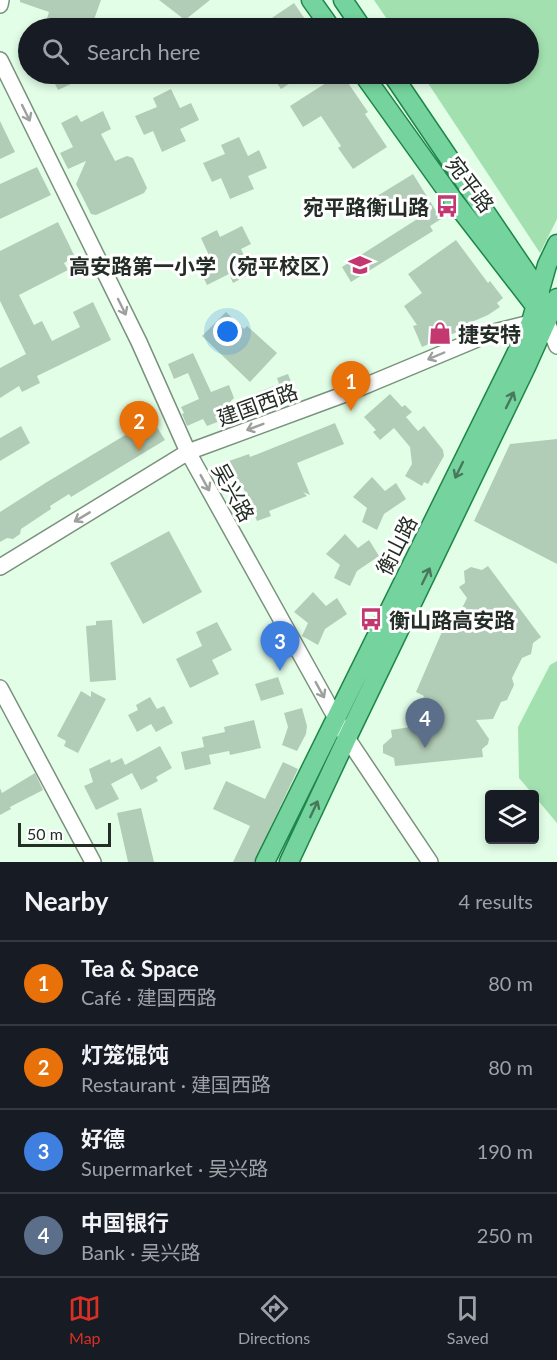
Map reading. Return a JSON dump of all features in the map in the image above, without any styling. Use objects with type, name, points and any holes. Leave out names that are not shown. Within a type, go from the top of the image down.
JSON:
[{"type":"main road","points":[[311,0],[324,18]]},
{"type":"main road","points":[[343,0],[355,18]]},
{"type":"main road","name":"宛平路","points":[[370,84],[454,201],[542,311]]},
{"type":"main road","name":"宛平路","points":[[398,84],[542,311]]},
{"type":"main road","name":"衡山路","points":[[289,862],[526,367],[542,311],[547,265],[557,244]]},
{"type":"main road","name":"衡山路","points":[[265,862],[542,311],[557,298]]},
{"type":"street","points":[[0,4],[1,0]]},
{"type":"street","name":"吴兴路","points":[[0,60],[139,342],[188,452],[347,738],[430,862]]},
{"type":"street","name":"建国西路","points":[[0,567],[188,452],[348,393],[542,311]]},
{"type":"street","name":"宛平路","points":[[542,311],[557,345]]},
{"type":"street","points":[[0,688],[93,862]]},
{"type":"green space","points":[[374,0],[557,0],[557,219],[540,253],[429,84],[539,84],[539,18],[386,18]]},
{"type":"green space","points":[[557,661],[557,823],[539,802],[539,790],[529,790],[519,778],[518,727],[550,665]]},
{"type":"building","points":[[20,0],[101,0],[95,18],[47,18],[49,12],[20,2]]},
{"type":"building","points":[[159,0],[210,0],[188,18],[182,18]]},
{"type":"building","points":[[294,3],[304,18],[272,18]]},
{"type":"building","points":[[55,84],[71,84],[58,90]]},
{"type":"building","points":[[278,84],[289,84],[281,89]]},
{"type":"building","points":[[324,84],[349,84],[368,112],[365,114],[387,147],[353,169],[338,148],[341,146],[321,116],[303,127],[290,106]]},
{"type":"building","points":[[171,89],[180,108],[191,103],[199,120],[180,129],[186,141],[162,152],[153,131],[144,135],[135,116],[157,107],[153,98]]},
{"type":"building","points":[[103,111],[111,129],[101,134],[115,161],[127,156],[133,158],[147,188],[144,193],[96,215],[91,214],[76,184],[86,161],[68,169],[60,153],[73,147],[61,123],[77,115],[81,122]]},
{"type":"building","points":[[0,121],[15,152],[0,159]]},
{"type":"building","points":[[239,137],[248,156],[259,150],[267,168],[248,176],[254,189],[230,199],[221,178],[212,182],[203,163],[225,154],[221,145]]},
{"type":"building","points":[[37,167],[51,195],[0,219],[0,184]]},
{"type":"building","points":[[413,174],[441,219],[430,226],[433,231],[351,282],[342,267],[422,216],[411,198],[384,215],[374,198]]},
{"type":"building","points":[[58,222],[75,257],[64,263],[68,270],[19,295],[34,325],[42,321],[52,341],[80,327],[73,312],[93,302],[111,340],[37,376],[40,383],[22,392],[19,386],[0,398],[0,368],[26,354],[0,301],[0,251]]},
{"type":"building","points":[[242,226],[251,244],[241,249],[252,273],[233,283],[229,274],[207,285],[199,268],[212,262],[201,238],[217,230],[220,237]]},
{"type":"building","points":[[456,240],[488,283],[490,281],[503,298],[497,303],[500,307],[488,315],[422,347],[413,326],[417,325],[404,306],[422,293],[408,274]]},
{"type":"building","points":[[226,312],[244,329],[247,326],[277,353],[250,382],[202,336]]},
{"type":"building","points":[[193,353],[211,392],[229,385],[234,398],[228,404],[279,384],[277,378],[288,374],[295,392],[207,426],[203,419],[187,426],[181,407],[199,399],[188,373],[174,379],[168,364]]},
{"type":"building","points":[[390,394],[402,407],[405,405],[412,412],[406,417],[418,431],[424,426],[443,450],[444,456],[428,484],[424,482],[422,486],[405,476],[412,464],[410,447],[394,428],[380,440],[373,432],[376,430],[364,417]]},
{"type":"building","points":[[152,419],[165,440],[71,497],[69,494],[21,529],[20,534],[13,539],[7,538],[0,542],[0,512]]},
{"type":"building","points":[[335,423],[344,444],[297,463],[310,495],[303,492],[307,496],[269,511],[271,516],[257,521],[242,485],[234,488],[227,472],[229,461],[249,454],[250,457]]},
{"type":"building","points":[[21,426],[30,443],[0,461],[0,438]]},
{"type":"building","points":[[557,439],[557,564],[474,521],[510,444]]},
{"type":"building","points":[[372,477],[385,491],[396,483],[406,499],[384,514],[377,530],[362,522],[367,508],[353,497]]},
{"type":"building","points":[[169,531],[202,592],[143,624],[110,563]]},
{"type":"building","points":[[345,534],[358,548],[369,540],[379,556],[357,571],[350,586],[334,578],[340,565],[326,554]]},
{"type":"building","points":[[488,566],[541,637],[533,643],[531,654],[522,658],[512,678],[514,685],[507,700],[501,702],[493,719],[476,720],[489,739],[488,744],[482,749],[483,757],[395,766],[394,758],[383,753],[383,745],[392,737],[391,730],[410,727],[424,696],[416,692],[444,627],[451,631],[467,598],[459,587],[465,583],[464,571],[471,567],[482,570]]},
{"type":"building","points":[[313,592],[326,606],[337,598],[347,614],[325,629],[318,645],[302,636],[308,623],[294,612]]},
{"type":"building","points":[[112,620],[116,680],[90,682],[86,626],[96,625],[96,621]]},
{"type":"building","points":[[217,622],[232,650],[212,660],[219,674],[190,688],[176,659],[202,646],[196,632]]},
{"type":"building","points":[[278,677],[284,694],[261,701],[255,684]]},
{"type":"building","points":[[81,691],[91,697],[91,691],[106,699],[78,753],[64,746],[66,741],[57,736]]},
{"type":"building","points":[[150,697],[157,709],[164,706],[173,723],[156,732],[151,724],[137,732],[128,715],[138,710],[136,705]]},
{"type":"building","points":[[302,708],[307,726],[306,734],[297,751],[282,745],[288,727],[284,713]]},
{"type":"building","points":[[254,720],[261,748],[230,755],[229,751],[209,755],[211,764],[185,770],[181,752],[204,747],[202,737],[225,732],[224,727]]},
{"type":"building","points":[[160,746],[172,768],[156,777],[158,781],[141,790],[132,773],[111,784],[119,799],[96,810],[84,786],[93,782],[89,769],[110,759],[111,763],[122,758],[125,765]]},
{"type":"building","points":[[283,762],[298,769],[254,862],[233,862],[250,826],[213,809],[226,781],[265,799]]},
{"type":"building","points":[[35,773],[43,790],[10,807],[11,809],[0,815],[0,788],[2,793]]},
{"type":"building","points":[[141,808],[154,862],[128,862],[117,813]]},
{"type":"place","name":"宛平路衡山路","points":[[447,206]]},
{"type":"place","name":"高安路第一小学（宛平校区）","points":[[360,265]]},
{"type":"place","name":"捷安特","points":[[440,333]]},
{"type":"place","name":"Tea & Space","points":[[351,411]]},
{"type":"place","name":"灯笼馄饨","points":[[139,451]]},
{"type":"place","name":"衡山路高安路","points":[[371,619]]},
{"type":"place","name":"好德","points":[[280,671]]},
{"type":"place","name":"中国银行","points":[[425,748]]}]
